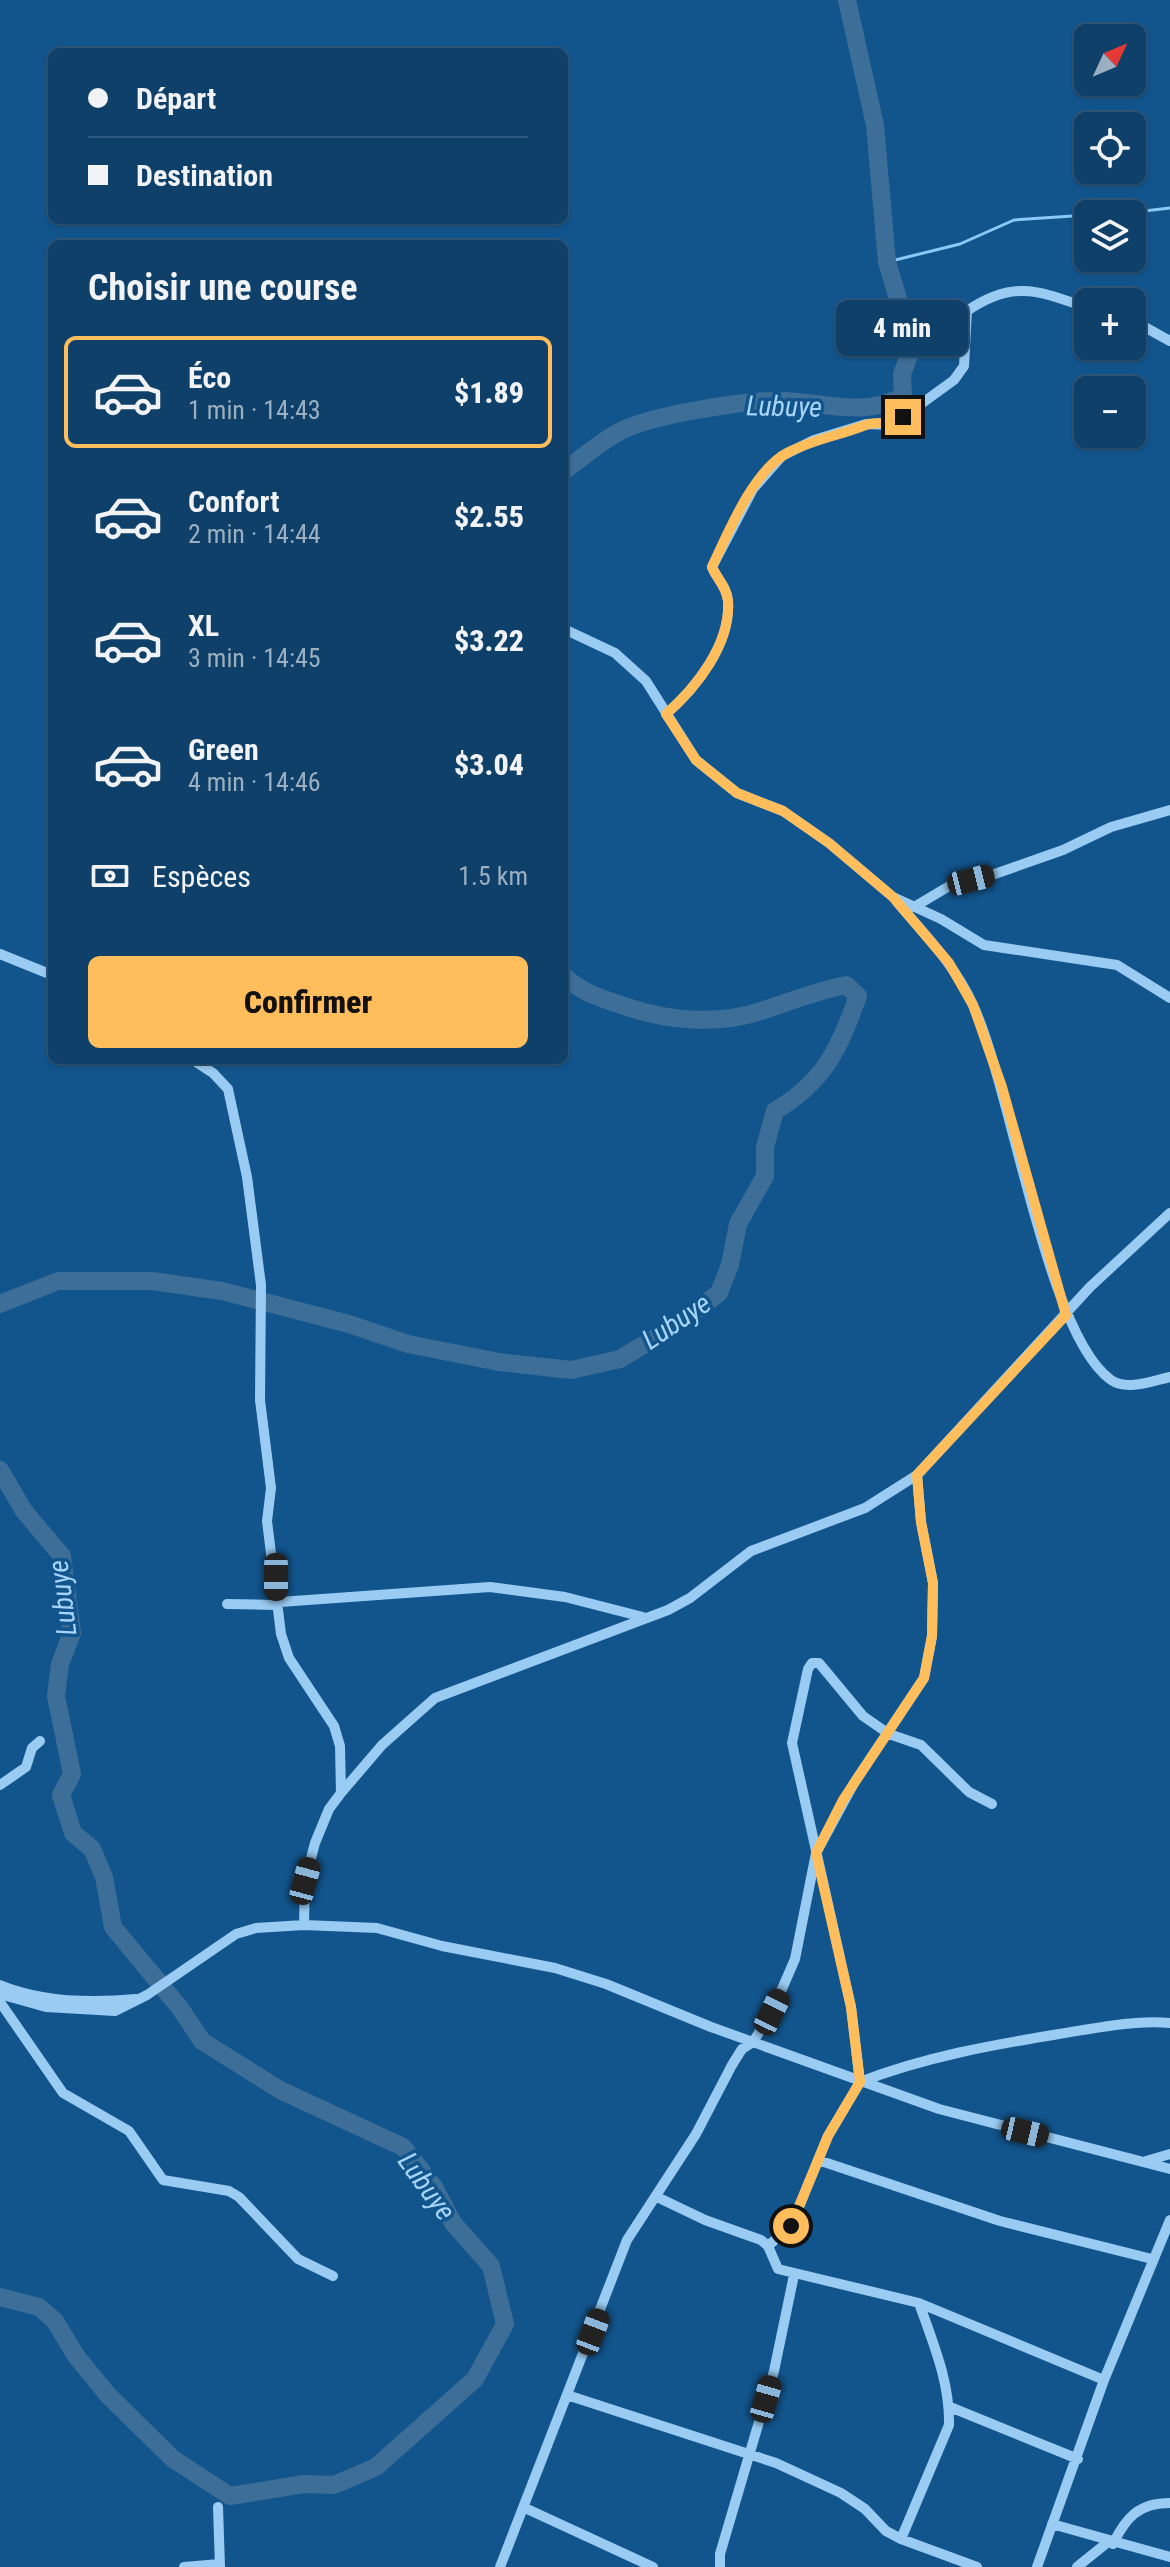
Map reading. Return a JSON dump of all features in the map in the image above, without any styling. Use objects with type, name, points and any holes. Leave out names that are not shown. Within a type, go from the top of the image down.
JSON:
[{"type":"street","points":[[666,714],[688,695],[706,669],[720,640],[728,602],[725,588],[712,567],[753,489],[782,456],[814,440],[866,424],[892,425],[954,380],[964,366],[967,311],[989,299],[1016,288],[1074,304]]},
{"type":"street","points":[[1146,328],[1170,341]]},
{"type":"street","points":[[568,631],[615,653],[646,681],[696,760],[737,793],[783,811],[829,843],[893,897],[949,963],[973,1005],[1002,1087],[1066,1315],[1085,1350],[1110,1380],[1123,1386],[1170,1377]]},
{"type":"street","points":[[914,907],[951,885],[992,875],[1063,850],[1111,827],[1170,810]]},
{"type":"street","points":[[893,897],[984,945],[1117,965],[1170,998]]},
{"type":"street","points":[[0,954],[48,973]]},
{"type":"street","points":[[199,1064],[228,1089],[247,1177],[261,1285],[260,1400],[267,1436],[271,1488],[267,1521],[276,1577],[275,1605],[289,1658],[334,1726],[343,1766],[341,1793]]},
{"type":"street","points":[[304,1925],[305,1881],[315,1843],[329,1809],[382,1745],[435,1698],[690,1598],[751,1551],[865,1508],[917,1475],[1066,1315],[1170,1213]]},
{"type":"street","points":[[500,2567],[627,2240],[657,2197],[742,2049],[753,2042],[772,2012],[795,1959],[816,1853],[840,1806],[924,1678],[932,1636],[933,1583],[921,1522],[917,1475]]},
{"type":"street","points":[[227,1604],[275,1605],[280,1602],[490,1587],[565,1597],[643,1617]]},
{"type":"street","points":[[860,2082],[851,2007],[792,1743],[805,1675],[812,1663],[819,1663],[863,1716],[889,1734],[921,1745],[969,1792],[992,1804]]},
{"type":"street","points":[[0,1785],[26,1767],[32,1748],[40,1741]]},
{"type":"street","points":[[0,1994],[46,2007],[82,2012],[115,2011],[144,1996],[236,1934],[256,1928],[304,1925],[377,1928],[442,1946],[555,1968],[606,1984],[860,2082],[988,2123],[1170,2169]]},
{"type":"street","points":[[0,1985],[42,1997],[86,2001],[144,1996]]},
{"type":"street","points":[[1,2008],[63,2093],[129,2131],[163,2180],[229,2191],[239,2197],[298,2259],[333,2276]]},
{"type":"street","points":[[768,2246],[791,2226],[843,2106],[860,2082],[898,2067],[992,2045],[1129,2022],[1170,2023]]},
{"type":"street","points":[[1144,2162],[1170,2154]]},
{"type":"street","points":[[818,2160],[1000,2221],[1152,2259]]},
{"type":"street","points":[[657,2197],[768,2246],[778,2269],[919,2303],[1104,2380]]},
{"type":"street","points":[[1037,2567],[1104,2380],[1170,2220]]},
{"type":"street","points":[[720,2567],[720,2554],[774,2371],[794,2275]]},
{"type":"street","points":[[901,2539],[949,2425],[950,2407],[940,2361],[919,2303]]},
{"type":"street","points":[[567,2395],[751,2454],[841,2493],[865,2509],[886,2531],[901,2539],[977,2567]]},
{"type":"street","points":[[950,2407],[1078,2459]]},
{"type":"street","points":[[1077,2567],[1110,2543],[1124,2521],[1139,2509],[1170,2503]]},
{"type":"street","points":[[184,2567],[220,2565],[218,2507]]},
{"type":"street","points":[[525,2508],[653,2567]]},
{"type":"street","points":[[1052,2524],[1110,2543],[1170,2557]]},
{"type":"waterway","name":"Lubuye","points":[[568,468],[619,432],[675,414],[766,401],[859,408],[888,403],[903,396],[902,374],[910,353],[905,322],[887,262],[875,125],[847,0]]},
{"type":"waterway","points":[[1146,211],[1170,208]]},
{"type":"waterway","points":[[887,262],[960,244],[1014,220],[1074,216]]},
{"type":"waterway","name":"Lubuye","points":[[0,1304],[58,1281],[152,1281],[222,1291],[349,1324],[408,1344],[499,1362],[571,1370],[620,1359],[675,1326],[719,1293],[730,1265],[738,1224],[765,1176],[765,1147],[775,1111],[806,1088],[828,1062],[837,1048],[858,996],[846,985],[747,1015],[693,1020],[624,1006],[585,991],[568,979]]},
{"type":"waterway","name":"Lubuye","points":[[0,1470],[24,1511],[62,1556],[72,1633],[60,1664],[56,1696],[72,1774],[61,1795],[73,1833],[92,1849],[104,1877],[113,1927],[180,2008],[202,2041],[280,2090],[403,2147],[434,2187],[453,2223],[491,2266],[505,2324],[475,2379],[376,2467],[334,2485],[304,2484],[230,2496],[173,2459],[108,2395],[76,2356],[55,2321],[39,2307],[0,2297]]},
{"type":"route","points":[[791,2226],[828,2136],[860,2082],[851,2007],[816,1853],[843,1800],[901,1717],[924,1678],[932,1636],[933,1583],[921,1522],[917,1475],[1066,1315],[1002,1087],[973,1005],[949,963],[893,897],[829,843],[783,811],[737,793],[696,760],[666,714],[688,695],[706,669],[720,640],[728,602],[725,588],[712,567],[753,489],[782,456],[814,440],[866,424],[892,425],[903,417]]}]
